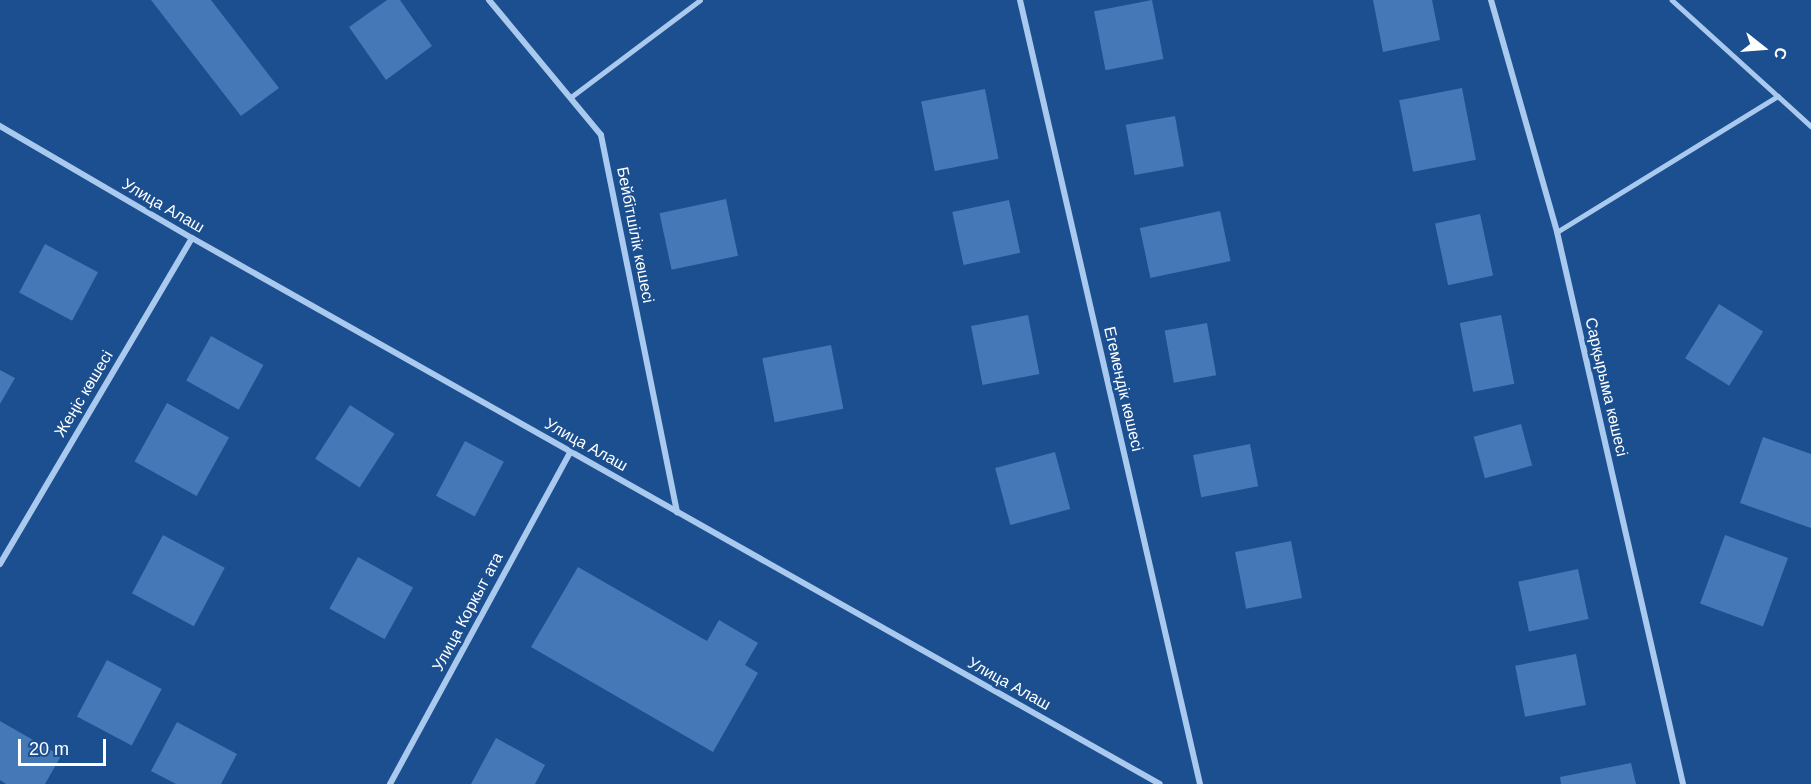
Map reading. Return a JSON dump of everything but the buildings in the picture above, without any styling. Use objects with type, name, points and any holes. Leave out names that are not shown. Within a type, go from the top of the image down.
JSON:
[{"type":"street","name":"Бейбітшілік көшесі","points":[[489,0],[601,135],[677,512]]},
{"type":"street","name":"Егемендік көшесі","points":[[1020,0],[1200,784]]},
{"type":"street","name":"Сарқырыма көшесі","points":[[1491,0],[1557,232],[1683,784]]},
{"type":"street","name":"Улица Алаш","points":[[0,126],[192,238],[1160,784]]},
{"type":"street","name":"Жеңіс көшесі","points":[[0,564],[192,238]]},
{"type":"street","name":"Улица Коркыт ата","points":[[390,784],[570,452]]},
{"type":"lane","points":[[571,97],[700,0]]},
{"type":"lane","points":[[1672,0],[1811,126]]},
{"type":"lane","points":[[1557,232],[1779,96]]}]
